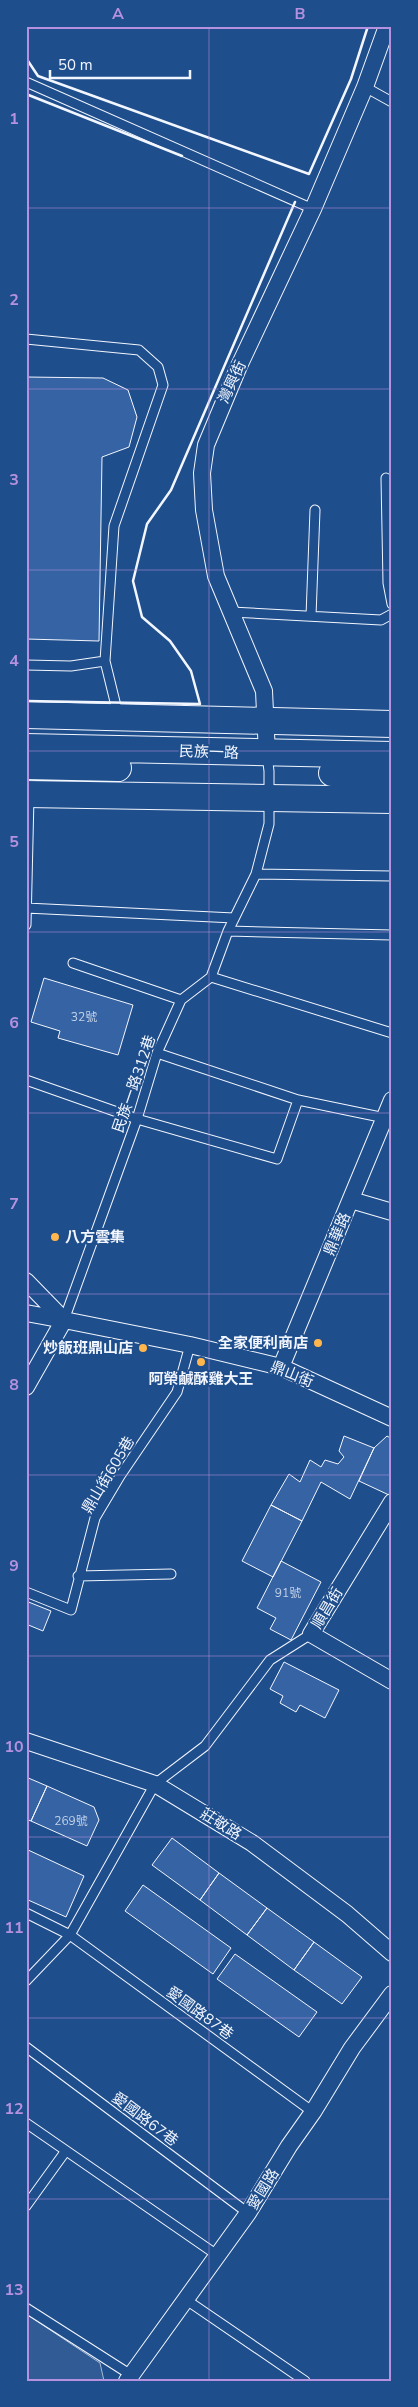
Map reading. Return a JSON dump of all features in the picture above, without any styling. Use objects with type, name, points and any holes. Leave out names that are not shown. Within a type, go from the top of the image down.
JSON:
[{"type":"main road","points":[[26,715],[392,724]]},
{"type":"main road","name":"民族一路","points":[[26,747],[268,763],[392,774]]},
{"type":"main road","name":"民族一路","points":[[26,766],[268,763],[392,756]]},
{"type":"main road","points":[[28,794],[392,800]]},
{"type":"street","name":"灣興街","points":[[268,763],[264,691],[216,576],[204,510],[202,472],[206,445],[227,392],[313,209],[365,87],[387,26]]},
{"type":"street","name":"鼎華路","points":[[281,1367],[392,1100]]},
{"type":"street","points":[[351,1200],[392,1212]]},
{"type":"street","points":[[26,1281],[64,1320],[26,1388]]},
{"type":"street","name":"鼎山街","points":[[26,1312],[190,1345],[281,1367],[392,1418]]},
{"type":"street","name":"順昌街","points":[[392,1502],[311,1634],[392,1682]]},
{"type":"street","name":"莊敬路","points":[[26,1741],[155,1784],[252,1843],[347,1914],[392,1953]]},
{"type":"street","name":"愛國路","points":[[129,2378],[248,2213],[352,2048],[392,1994]]},
{"type":"lane","points":[[26,82],[313,209]]},
{"type":"lane","points":[[365,87],[392,102]]},
{"type":"lane","points":[[26,339],[139,350],[158,367],[163,385],[114,526],[105,661],[119,717]]},
{"type":"lane","points":[[386,478],[388,583],[392,604]]},
{"type":"lane","points":[[311,616],[315,510]]},
{"type":"lane","points":[[231,612],[381,620],[392,614]]},
{"type":"lane","points":[[26,665],[71,666],[105,661]]},
{"type":"lane","points":[[268,763],[269,824],[256,874],[228,931],[211,977],[392,1033]]},
{"type":"lane","points":[[26,925],[28,794]]},
{"type":"lane","points":[[256,874],[392,876]]},
{"type":"lane","points":[[27,908],[234,918]]},
{"type":"lane","points":[[228,931],[392,935]]},
{"type":"lane","points":[[73,962],[181,1000]]},
{"type":"lane","name":"民族一路312巷","points":[[64,1320],[137,1119],[157,1053],[181,1000],[211,977]]},
{"type":"lane","points":[[157,1053],[298,1100],[385,1118]]},
{"type":"lane","points":[[26,1080],[137,1119],[276,1160],[298,1100]]},
{"type":"lane","name":"鼎山街605巷","points":[[26,1592],[70,1610],[95,1518],[120,1476],[177,1392],[190,1345]]},
{"type":"lane","points":[[78,1576],[171,1574]]},
{"type":"lane","points":[[26,1982],[70,1935],[155,1784],[206,1746],[270,1660],[311,1634]]},
{"type":"lane","name":"愛國路87巷","points":[[26,1913],[70,1935],[313,2112]]},
{"type":"lane","name":"愛國路67巷","points":[[26,2047],[248,2213]]},
{"type":"lane","points":[[26,2123],[65,2152],[217,2255]]},
{"type":"lane","points":[[27,2203],[65,2152]]},
{"type":"lane","points":[[186,2299],[306,2381]]},
{"type":"lane","points":[[26,2308],[129,2378]]},
{"type":"shaded area","points":[[26,2314],[100,2363],[104,2381],[26,2381]]},
{"type":"building","points":[[26,377],[103,378],[128,390],[137,417],[129,447],[102,457],[99,641],[26,639]]},
{"type":"building","points":[[44,978],[133,1005],[118,1055],[58,1038],[60,1031],[31,1022]]},
{"type":"building","points":[[344,1436],[374,1448],[350,1499],[321,1482],[302,1521],[271,1505],[289,1474],[300,1482],[310,1460],[321,1467],[325,1460],[338,1464],[344,1457],[339,1451]]},
{"type":"building","points":[[387,1436],[392,1439],[392,1488],[389,1495],[359,1481],[374,1448]]},
{"type":"building","points":[[271,1505],[302,1521],[273,1577],[242,1561]]},
{"type":"building","points":[[281,1561],[321,1582],[291,1640],[270,1629],[276,1618],[257,1608]]},
{"type":"building","points":[[26,1601],[51,1611],[43,1631],[26,1624]]},
{"type":"building","points":[[284,1662],[339,1690],[325,1718],[300,1705],[296,1712],[280,1703],[283,1696],[270,1689]]},
{"type":"building","points":[[26,1777],[47,1786],[31,1821],[26,1819]]},
{"type":"building","points":[[47,1786],[94,1807],[99,1820],[87,1846],[31,1821]]},
{"type":"building","points":[[172,1838],[219,1873],[200,1900],[152,1865]]},
{"type":"building","points":[[26,1849],[84,1876],[66,1917],[26,1899]]},
{"type":"building","points":[[219,1873],[267,1908],[247,1935],[200,1900]]},
{"type":"building","points":[[143,1885],[231,1948],[213,1974],[125,1911]]},
{"type":"building","points":[[267,1908],[314,1942],[294,1970],[247,1935]]},
{"type":"building","points":[[314,1942],[362,1977],[342,2004],[294,1970]]},
{"type":"building","points":[[235,1954],[317,2012],[299,2037],[217,1979]]},
{"type":"wall","points":[[26,58],[38,76],[309,174],[351,79],[368,26]]},
{"type":"wall","points":[[26,94],[182,156]]},
{"type":"wall","points":[[26,701],[200,704],[191,671],[170,641],[142,617],[133,581],[147,524],[171,490],[295,202]]},
{"type":"place","name":"八方雲集","points":[[55,1237]]},
{"type":"place","name":"全家便利商店","points":[[318,1343]]},
{"type":"place","name":"炒飯班鼎山店","points":[[143,1348]]},
{"type":"place","name":"阿榮鹹酥雞大王","points":[[201,1362]]}]
